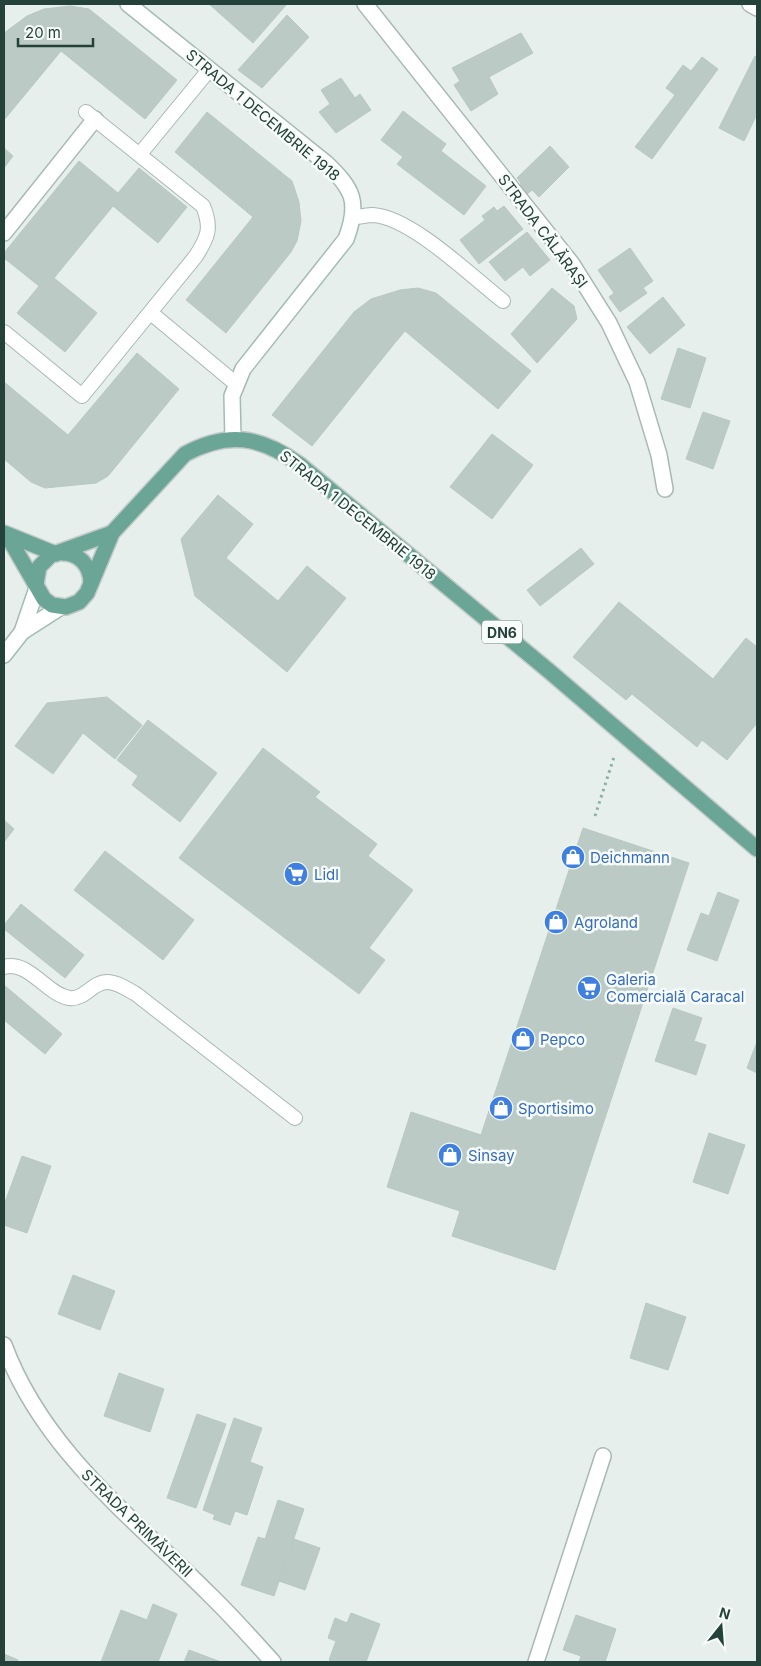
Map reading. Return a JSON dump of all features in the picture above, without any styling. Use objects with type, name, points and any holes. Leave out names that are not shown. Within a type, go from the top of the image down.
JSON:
[{"type":"main road","name":"DN6","points":[[112,532],[185,454],[200,446],[233,439]]},
{"type":"main road","name":"STRADA 1 DECEMBRIE 1918","points":[[233,439],[265,444],[299,464],[557,678],[757,849]]},
{"type":"main road","points":[[37,586],[39,567],[44,560],[112,532]]},
{"type":"main road","points":[[5,534],[44,599],[61,607],[72,606],[84,599],[112,532]]},
{"type":"main road","points":[[5,534],[59,553],[76,556],[83,561],[88,569],[91,582]]},
{"type":"street","name":"STRADA 1 DECEMBRIE 1918","points":[[128,4],[326,163],[343,180],[352,199],[354,217]]},
{"type":"street","name":"STRADA CĂLĂRAȘI","points":[[365,4],[572,264],[609,323],[637,382],[659,455],[665,489]]},
{"type":"street","points":[[750,4],[757,8]]},
{"type":"street","points":[[4,234],[91,115]]},
{"type":"street","points":[[233,439],[231,413],[235,383],[252,356],[346,238],[354,217]]},
{"type":"street","points":[[22,632],[37,586]]},
{"type":"street","points":[[4,655],[22,632],[61,607]]},
{"type":"street","name":"STRADA PRIMĂVERII","points":[[4,1345],[29,1398],[57,1440],[90,1479],[208,1593],[272,1662]]},
{"type":"street","points":[[536,1662],[602,1456]]},
{"type":"lane","points":[[140,154],[209,70]]},
{"type":"lane","points":[[4,332],[82,396],[196,256],[207,238],[208,218],[203,206],[91,115]]},
{"type":"lane","points":[[354,217],[373,215],[415,231],[503,301]]},
{"type":"lane","points":[[150,313],[235,383]]},
{"type":"lane","points":[[4,966],[9,965],[27,971],[58,995],[70,998],[85,995],[93,988],[106,982],[120,985],[136,994],[295,1118]]},
{"type":"path","points":[[595,816],[614,757]]},
{"type":"building","points":[[209,4],[287,4],[253,43]]},
{"type":"building","points":[[70,6],[89,9],[177,80],[145,119],[61,51],[4,120],[4,33],[27,16],[44,9]]},
{"type":"building","points":[[287,15],[309,37],[262,88],[238,70]]},
{"type":"building","points":[[521,33],[533,53],[489,77],[498,94],[471,111],[454,85],[460,81],[452,68]]},
{"type":"building","points":[[755,56],[757,57],[757,114],[744,141],[719,128]]},
{"type":"building","points":[[702,57],[718,69],[652,159],[635,147],[675,95],[666,88],[683,65],[691,71]]},
{"type":"building","points":[[341,78],[355,98],[360,94],[371,110],[336,133],[319,112],[330,104],[321,90]]},
{"type":"building","points":[[403,111],[446,144],[441,151],[486,186],[464,215],[397,164],[403,157],[381,140]]},
{"type":"building","points":[[207,112],[292,181],[299,202],[301,221],[297,241],[291,252],[226,333],[186,300],[253,217],[175,152]]},
{"type":"building","points":[[550,146],[569,167],[539,197],[532,190],[526,195],[518,186],[521,183],[517,178]]},
{"type":"building","points":[[4,148],[13,156],[4,168]]},
{"type":"building","points":[[79,161],[118,193],[139,168],[187,207],[158,243],[113,206],[54,278],[97,313],[65,352],[17,313],[39,286],[4,258],[4,253]]},
{"type":"building","points":[[504,206],[523,229],[479,264],[460,240],[485,220],[482,216],[494,207],[497,211]]},
{"type":"building","points":[[527,232],[550,260],[530,276],[523,267],[505,281],[489,262]]},
{"type":"building","points":[[630,248],[653,281],[643,288],[647,293],[620,312],[609,297],[614,293],[598,270]]},
{"type":"building","points":[[418,288],[436,293],[531,371],[498,409],[405,331],[394,344],[354,312],[371,299],[400,290]]},
{"type":"building","points":[[552,288],[574,306],[577,319],[537,363],[511,334]]},
{"type":"building","points":[[663,297],[685,325],[650,354],[627,327]]},
{"type":"building","points":[[354,312],[394,344],[312,446],[272,415]]},
{"type":"building","points":[[678,348],[706,358],[690,408],[661,399]]},
{"type":"building","points":[[137,353],[179,389],[108,476],[96,483],[45,488],[31,482],[4,459],[4,382],[68,435]]},
{"type":"building","points":[[703,412],[730,421],[713,469],[686,459]]},
{"type":"building","points":[[492,434],[533,465],[492,519],[450,487]]},
{"type":"building","points":[[218,495],[253,524],[226,558],[278,601],[307,566],[346,598],[287,672],[195,596],[181,539]]},
{"type":"building","points":[[581,548],[594,564],[540,606],[527,590]]},
{"type":"building","points":[[619,602],[713,679],[746,638],[757,647],[757,723],[727,760],[702,740],[697,747],[632,694],[626,700],[573,657]]},
{"type":"building","points":[[107,697],[142,725],[115,759],[83,733],[53,774],[15,746],[47,703]]},
{"type":"building","points":[[148,720],[217,773],[180,822],[132,785],[138,776],[117,760]]},
{"type":"building","name":"Lidl","points":[[263,748],[320,792],[315,797],[377,844],[368,856],[413,890],[369,948],[385,960],[359,994],[179,858]]},
{"type":"building","points":[[4,820],[14,829],[4,842]]},
{"type":"building","name":"Galeria Comercială Caracal","points":[[583,828],[689,863],[555,1270],[452,1236],[460,1211],[387,1187],[411,1112],[481,1135]]},
{"type":"building","points":[[105,851],[194,920],[163,960],[74,890]]},
{"type":"building","points":[[718,892],[739,900],[717,961],[687,950],[701,913],[709,916]]},
{"type":"building","points":[[21,904],[84,955],[65,978],[4,929],[4,925]]},
{"type":"building","points":[[4,985],[62,1034],[45,1054],[4,1020]]},
{"type":"building","points":[[673,1008],[702,1018],[694,1041],[706,1045],[696,1075],[655,1061]]},
{"type":"building","points":[[757,1042],[757,1073],[747,1068]]},
{"type":"building","points":[[709,1133],[745,1145],[728,1194],[693,1182]]},
{"type":"building","points":[[22,1156],[51,1166],[27,1233],[4,1225],[4,1205]]},
{"type":"building","points":[[73,1275],[115,1291],[100,1330],[58,1314]]},
{"type":"building","points":[[646,1303],[686,1317],[668,1370],[630,1358]]},
{"type":"building","points":[[119,1373],[164,1389],[150,1432],[104,1416]]},
{"type":"building","points":[[197,1414],[226,1424],[196,1508],[167,1498]]},
{"type":"building","points":[[234,1418],[262,1428],[250,1462],[263,1467],[247,1515],[235,1511],[230,1525],[213,1519],[215,1515],[203,1510]]},
{"type":"building","points":[[278,1500],[304,1509],[274,1596],[241,1585],[258,1537],[265,1539]]},
{"type":"building","points":[[294,1539],[320,1548],[305,1590],[279,1581]]},
{"type":"building","points":[[153,1604],[177,1614],[158,1662],[101,1662],[121,1610],[147,1620]]},
{"type":"building","points":[[351,1613],[380,1624],[366,1662],[336,1662],[329,1660],[336,1641],[328,1638],[335,1618],[347,1623]]},
{"type":"building","points":[[576,1615],[616,1629],[605,1662],[579,1662],[581,1656],[563,1650]]},
{"type":"building","points":[[189,1650],[221,1662],[184,1662]]},
{"type":"building","points":[[4,1654],[18,1660],[17,1662],[4,1662]]},
{"type":"place","name":"Deichmann","points":[[573,857]]},
{"type":"place","name":"Lidl","points":[[296,874]]},
{"type":"place","name":"Agroland","points":[[556,922]]},
{"type":"place","name":"Galeria Comercială Caracal","points":[[589,988]]},
{"type":"place","name":"Pepco","points":[[523,1039]]},
{"type":"place","name":"Sportisimo","points":[[501,1108]]},
{"type":"place","name":"Sinsay","points":[[450,1155]]}]
